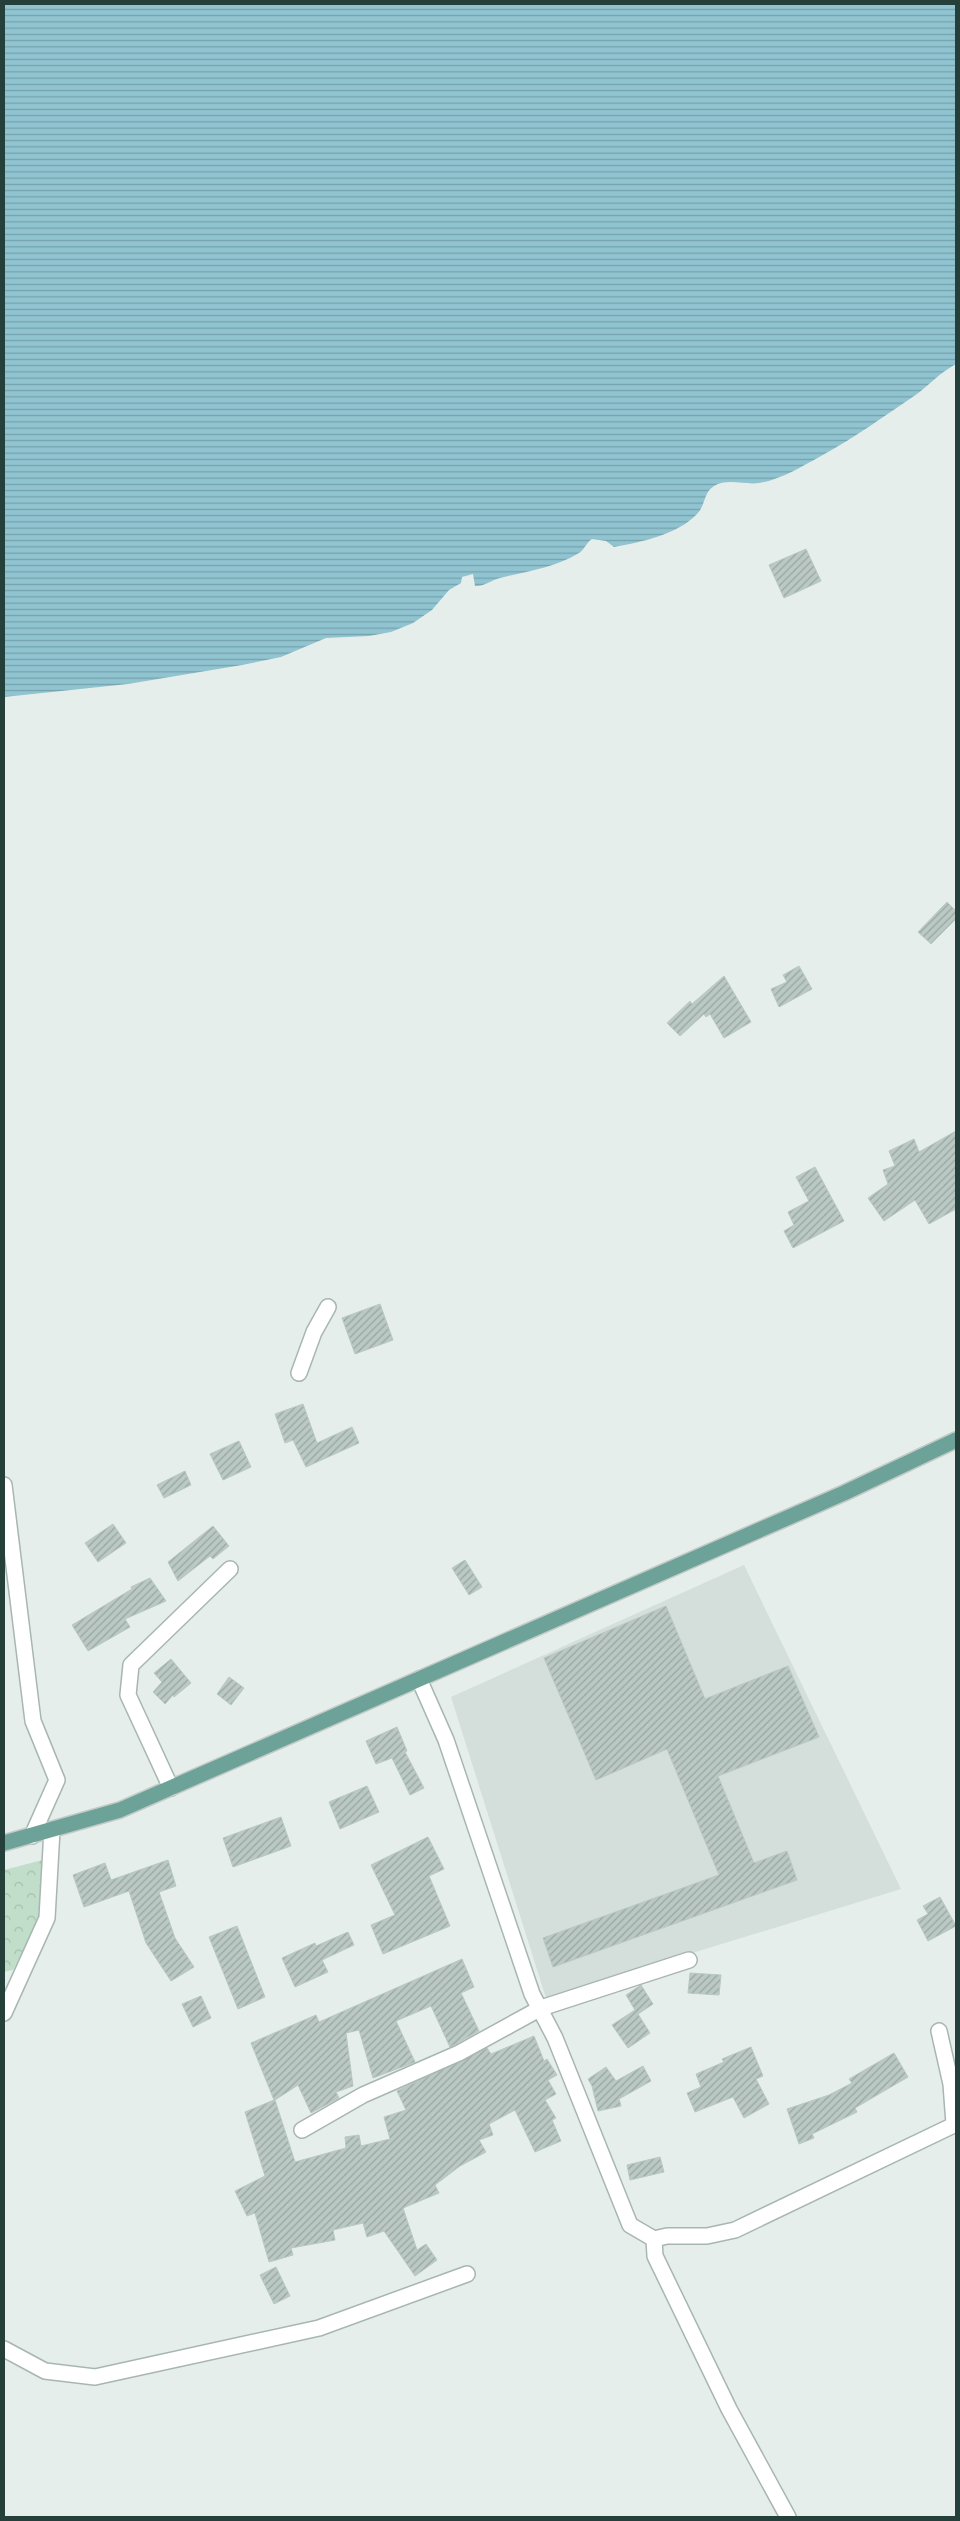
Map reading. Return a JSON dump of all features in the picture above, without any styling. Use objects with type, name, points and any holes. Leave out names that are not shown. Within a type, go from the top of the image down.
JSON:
[{"type":"main road","points":[[4,1843],[120,1810],[844,1493],[956,1440]]},
{"type":"street","points":[[299,1373],[314,1332],[328,1307]]},
{"type":"street","points":[[4,1485],[33,1720],[57,1780],[32,1836]]},
{"type":"street","points":[[171,1788],[128,1695],[131,1664],[230,1569]]},
{"type":"street","points":[[419,1679],[446,1740],[532,1994],[555,2038],[630,2225],[654,2239],[667,2236],[707,2236],[735,2230],[955,2124],[951,2084],[939,2031]]},
{"type":"street","points":[[4,2013],[47,1918],[52,1830]]},
{"type":"street","points":[[302,2130],[363,2096],[459,2053],[541,2008],[689,1960]]},
{"type":"street","points":[[654,2239],[656,2256],[729,2409],[788,2517]]},
{"type":"street","points":[[4,2349],[46,2371],[95,2377],[319,2328],[467,2274]]},
{"type":"shaded area","points":[[744,1565],[901,1889],[546,1998],[451,1697]]},
{"type":"green space","points":[[54,1857],[47,1904],[13,1970],[4,1972],[4,1870]]},
{"type":"water","points":[[4,4],[956,4],[956,364],[940,374],[917,394],[870,426],[791,472],[759,483],[725,482],[714,486],[708,492],[697,514],[689,521],[669,532],[647,540],[614,547],[606,541],[592,539],[583,550],[570,558],[481,585],[475,586],[473,574],[462,577],[461,583],[449,590],[432,610],[413,623],[391,632],[369,636],[326,638],[281,657],[242,665],[128,684],[4,697]]},
{"type":"building","points":[[806,549],[821,581],[784,598],[769,565]]},
{"type":"building","points":[[947,902],[956,911],[956,919],[931,944],[918,932]]},
{"type":"building","points":[[799,966],[812,989],[779,1007],[771,989],[787,982],[783,975]]},
{"type":"building","points":[[724,976],[751,1022],[724,1038],[710,1014],[706,1017],[704,1014],[680,1036],[667,1023],[690,1001],[692,1004]]},
{"type":"building","points":[[956,1131],[956,1209],[929,1224],[915,1200],[884,1221],[868,1198],[888,1184],[883,1170],[895,1166],[889,1151],[914,1139],[919,1152]]},
{"type":"building","points":[[815,1167],[844,1221],[793,1248],[784,1231],[794,1225],[788,1212],[809,1201],[796,1177]]},
{"type":"building","points":[[380,1304],[393,1340],[355,1354],[342,1318]]},
{"type":"building","points":[[303,1404],[317,1443],[352,1427],[359,1443],[306,1467],[293,1440],[285,1443],[275,1414]]},
{"type":"building","points":[[239,1441],[251,1467],[223,1480],[210,1454]]},
{"type":"building","points":[[185,1471],[191,1485],[164,1498],[157,1485]]},
{"type":"building","points":[[113,1524],[126,1543],[98,1562],[85,1543]]},
{"type":"building","points":[[213,1526],[229,1546],[213,1559],[210,1556],[178,1581],[168,1562]]},
{"type":"building","points":[[465,1560],[482,1587],[469,1595],[452,1568]]},
{"type":"building","points":[[150,1578],[166,1601],[125,1619],[130,1627],[88,1651],[72,1625],[132,1589],[131,1587]]},
{"type":"building","points":[[666,1606],[705,1699],[788,1666],[819,1737],[718,1776],[754,1863],[787,1851],[797,1880],[553,1967],[543,1938],[719,1875],[667,1749],[596,1780],[544,1658]]},
{"type":"building","points":[[171,1659],[191,1683],[174,1697],[173,1695],[165,1704],[153,1692],[162,1682],[154,1673]]},
{"type":"building","points":[[229,1677],[244,1688],[231,1705],[217,1694]]},
{"type":"building","points":[[397,1727],[407,1751],[405,1752],[424,1788],[410,1795],[392,1758],[376,1764],[366,1741]]},
{"type":"building","points":[[367,1786],[379,1812],[340,1829],[329,1802]]},
{"type":"building","points":[[281,1817],[291,1846],[233,1867],[223,1838]]},
{"type":"building","points":[[428,1837],[444,1869],[429,1876],[450,1926],[383,1954],[371,1925],[395,1915],[371,1865]]},
{"type":"building","points":[[168,1860],[176,1886],[159,1892],[175,1938],[194,1967],[171,1981],[146,1943],[129,1891],[84,1907],[73,1875],[105,1863],[111,1880]]},
{"type":"building","points":[[940,1897],[956,1926],[928,1941],[917,1920],[928,1914],[923,1906]]},
{"type":"building","points":[[237,1926],[265,1997],[238,2009],[209,1937]]},
{"type":"building","points":[[348,1932],[354,1945],[322,1960],[328,1972],[295,1987],[282,1958],[315,1943],[316,1946]]},
{"type":"building","points":[[462,1959],[474,1987],[461,1993],[479,2031],[450,2047],[431,2006],[396,2021],[415,2062],[373,2078],[359,2030],[346,2033],[353,2086],[336,2092],[339,2098],[311,2113],[298,2085],[275,2100],[295,2162],[346,2148],[345,2137],[359,2135],[361,2146],[390,2139],[384,2117],[406,2110],[397,2091],[487,2048],[491,2054],[534,2036],[544,2061],[547,2059],[557,2075],[548,2080],[556,2094],[545,2100],[556,2118],[552,2120],[561,2141],[535,2152],[515,2110],[489,2124],[493,2135],[479,2140],[486,2152],[460,2166],[435,2185],[439,2193],[403,2208],[417,2250],[426,2244],[437,2260],[415,2276],[384,2231],[367,2237],[363,2223],[333,2230],[335,2240],[291,2248],[293,2255],[269,2262],[255,2213],[247,2216],[235,2191],[265,2176],[245,2112],[274,2100],[251,2043],[316,2015],[319,2022]]},
{"type":"building","points":[[690,1973],[721,1975],[719,1995],[688,1993]]},
{"type":"building","points":[[641,1985],[653,2004],[638,2014],[650,2033],[628,2048],[612,2025],[635,2010],[626,1995]]},
{"type":"building","points":[[201,1996],[211,2018],[193,2027],[182,2004]]},
{"type":"building","points":[[751,2047],[763,2076],[756,2079],[769,2104],[744,2118],[733,2097],[695,2112],[687,2093],[701,2087],[696,2074],[724,2062],[722,2059]]},
{"type":"building","points":[[894,2053],[908,2077],[855,2108],[857,2112],[812,2134],[814,2138],[799,2144],[787,2109],[829,2095],[852,2083],[849,2079]]},
{"type":"building","points":[[643,2066],[651,2081],[619,2099],[621,2106],[598,2111],[592,2086],[588,2079],[606,2067],[616,2081]]},
{"type":"building","points":[[660,2157],[664,2172],[630,2180],[627,2165]]},
{"type":"building","points":[[276,2267],[290,2296],[274,2304],[260,2275]]}]
